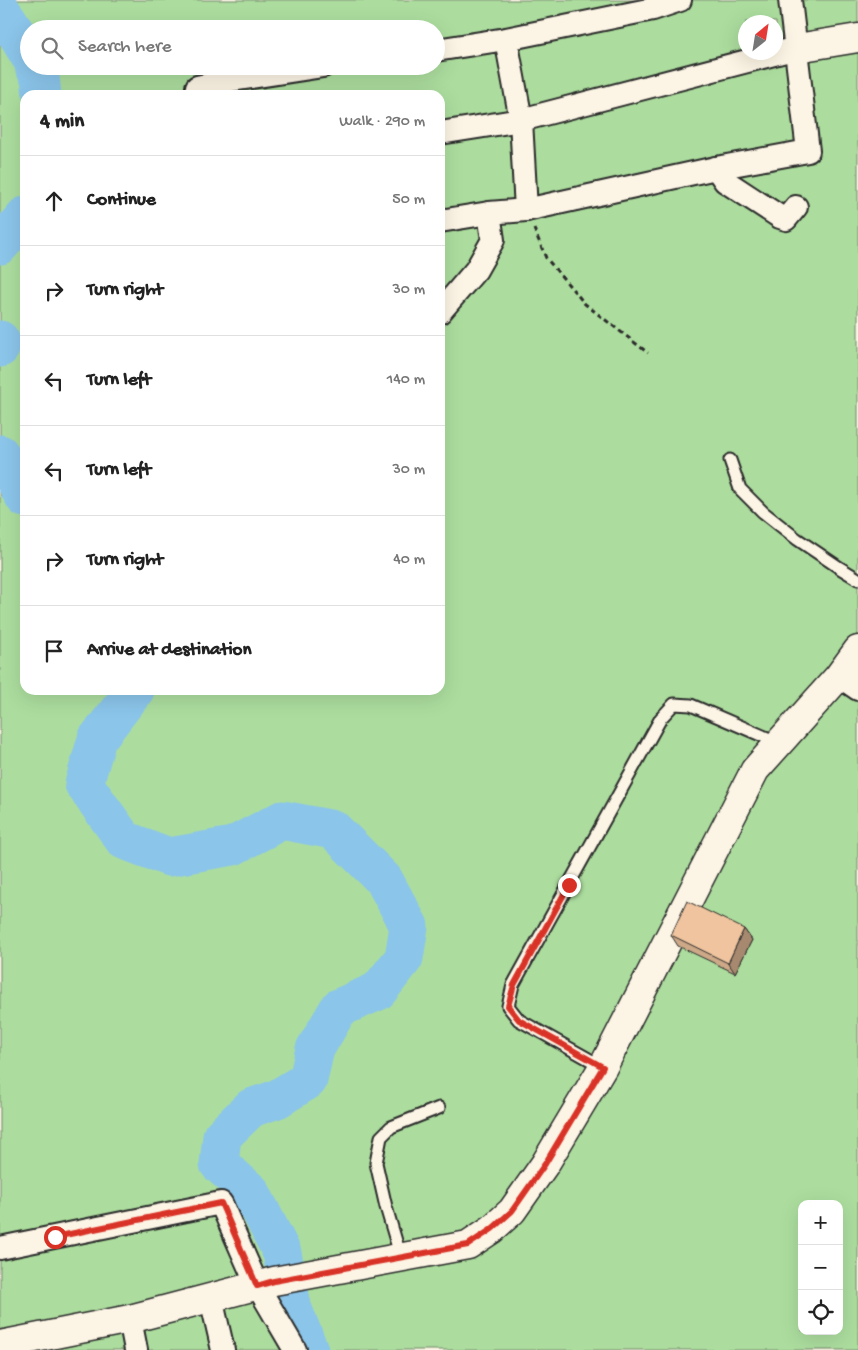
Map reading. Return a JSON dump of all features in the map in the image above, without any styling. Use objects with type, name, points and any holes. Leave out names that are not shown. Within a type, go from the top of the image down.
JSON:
[{"type":"street","points":[[445,49],[506,39],[653,9],[680,0]]},
{"type":"street","points":[[445,220],[489,213],[526,210],[716,168],[808,151],[790,0]]},
{"type":"street","points":[[445,132],[521,120],[797,48],[858,38]]},
{"type":"street","points":[[506,39],[521,120],[526,210]]},
{"type":"street","points":[[202,90],[197,87],[226,80],[261,75]]},
{"type":"street","points":[[716,168],[725,181],[780,217],[786,218],[796,207]]},
{"type":"street","points":[[445,306],[476,270],[493,240],[489,213]]},
{"type":"street","points":[[0,1345],[130,1319],[265,1283],[468,1245],[492,1229],[512,1211],[545,1164],[603,1067],[755,770],[779,743],[849,683],[858,650]]},
{"type":"street","points":[[0,1248],[221,1203],[265,1283],[294,1350]]},
{"type":"street","points":[[211,1298],[223,1350]]},
{"type":"street","points":[[130,1319],[136,1350]]},
{"type":"lane","points":[[730,460],[740,489],[763,512],[797,538],[858,579]]},
{"type":"lane","points":[[603,1067],[519,1020],[508,1006],[514,985],[661,718],[674,704],[691,705],[779,743]]},
{"type":"lane","points":[[401,1258],[386,1207],[376,1163],[381,1138],[391,1127],[439,1108]]},
{"type":"path","points":[[526,210],[546,258],[578,296],[585,304],[648,353]]},
{"type":"green space","points":[[0,0],[858,0],[858,1350],[0,1350]]},
{"type":"building","points":[[687,901],[744,929],[728,963],[671,935]]},
{"type":"waterway","points":[[0,9],[20,40]]},
{"type":"waterway","points":[[39,75],[41,90]]},
{"type":"waterway","points":[[0,245],[20,222]]},
{"type":"waterway","points":[[0,340],[2,344],[0,348]]},
{"type":"waterway","points":[[0,454],[20,489]]},
{"type":"waterway","points":[[131,695],[97,739],[84,784],[124,840],[169,857],[233,846],[282,820],[334,830],[384,880],[409,926],[404,958],[378,991],[339,1008],[315,1049],[308,1080],[277,1099],[251,1108],[222,1136],[219,1164],[251,1192],[282,1253],[292,1307],[309,1350]]},
{"type":"route","points":[[55,1237],[221,1203],[257,1286],[274,1281],[468,1245],[492,1229],[512,1211],[545,1164],[603,1067],[519,1020],[508,1006],[514,985],[569,885]]}]
